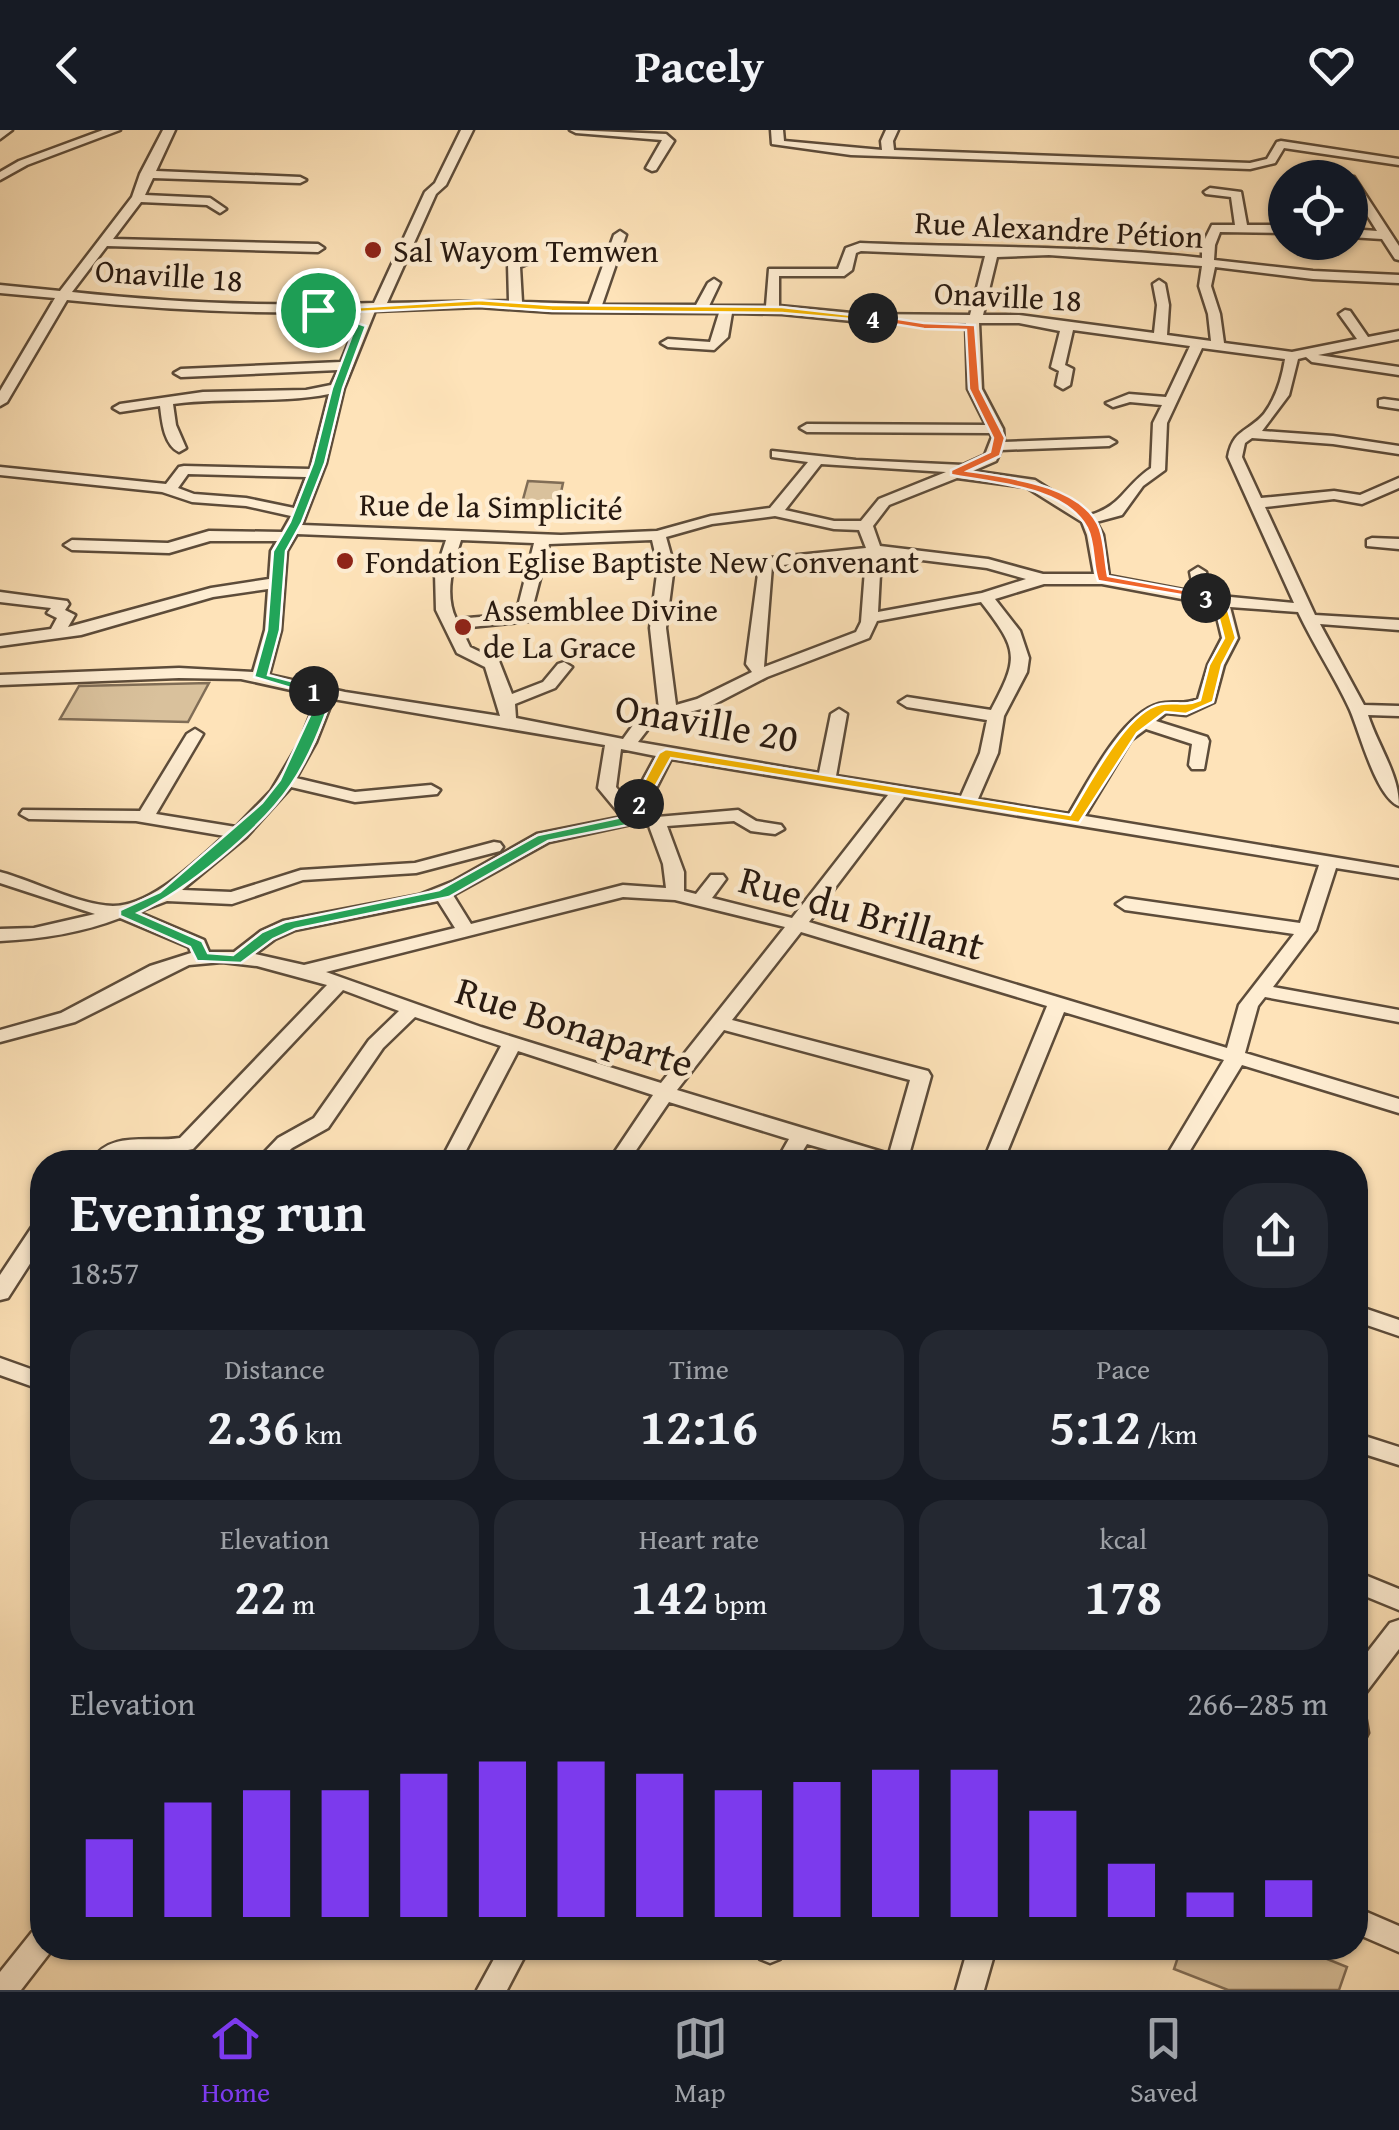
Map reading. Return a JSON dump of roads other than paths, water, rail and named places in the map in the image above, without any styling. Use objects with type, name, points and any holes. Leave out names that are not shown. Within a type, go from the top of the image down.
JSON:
[{"type":"street","points":[[0,136],[6,130]]},
{"type":"street","points":[[0,176],[23,163],[114,130]]},
{"type":"street","points":[[0,402],[36,334],[138,198],[169,130]]},
{"type":"street","points":[[260,677],[274,630],[280,551],[328,432],[337,388],[361,326],[375,307],[467,130]]},
{"type":"street","points":[[576,130],[668,138],[652,168]]},
{"type":"street","points":[[777,130],[776,140],[783,144],[852,152],[888,150],[996,158],[1250,166],[1270,161],[1281,144],[1282,130]]},
{"type":"street","points":[[888,150],[892,130]]},
{"type":"street","points":[[1281,144],[1399,162]]},
{"type":"street","points":[[1338,153],[1338,160]]},
{"type":"street","points":[[0,158],[23,163]]},
{"type":"street","points":[[146,174],[300,180]]},
{"type":"street","points":[[1210,192],[1237,194],[1241,226]]},
{"type":"street","points":[[138,198],[210,202],[220,209]]},
{"type":"street","points":[[1368,201],[1379,214],[1383,234],[1399,256]]},
{"type":"street","points":[[1218,346],[1205,286],[1211,271],[1205,253],[1216,228],[1268,228]]},
{"type":"street","points":[[1368,234],[1383,234]]},
{"type":"street","points":[[588,308],[620,235]]},
{"type":"street","points":[[104,242],[318,248]]},
{"type":"street","name":"Rue Alexandre Pétion","points":[[772,310],[773,272],[840,274],[846,270],[848,255],[854,248],[1049,251],[1206,262],[1313,275],[1399,278]]},
{"type":"street","points":[[632,817],[606,788],[621,742],[668,711],[704,703],[761,674],[863,634],[868,624],[874,551],[865,526],[884,502],[991,458],[998,446],[996,429],[975,389],[972,322],[992,253]]},
{"type":"street","points":[[524,306],[514,264],[526,262]]},
{"type":"street","points":[[1308,293],[1313,275]]},
{"type":"street","points":[[700,310],[714,282]]},
{"type":"street","points":[[1159,284],[1163,305],[1160,336]]},
{"type":"street","name":"Onaville 18","points":[[3,289],[66,290],[157,305],[318,310],[446,303],[772,310],[877,318],[924,326],[972,322],[1067,327],[1160,336],[1399,371]]},
{"type":"street","points":[[446,303],[453,308],[498,308]]},
{"type":"street","points":[[318,310],[323,316],[361,326]]},
{"type":"street","points":[[668,343],[714,346],[721,337],[726,310]]},
{"type":"street","points":[[1345,314],[1363,340]]},
{"type":"street","points":[[1063,385],[1066,369],[1058,367],[1067,327]]},
{"type":"street","points":[[1399,335],[1298,356],[1280,401],[1251,434],[1238,441],[1234,450],[1307,614],[1392,778],[1399,801]]},
{"type":"street","points":[[1088,520],[1117,512],[1131,490],[1158,470],[1160,423],[1198,344]]},
{"type":"street","points":[[180,373],[346,366]]},
{"type":"street","points":[[0,376],[17,376]]},
{"type":"street","points":[[120,408],[202,396],[306,394],[337,388]]},
{"type":"street","points":[[1113,403],[1129,398],[1170,401]]},
{"type":"street","points":[[166,402],[179,448]]},
{"type":"street","points":[[807,428],[996,429]]},
{"type":"street","points":[[1251,434],[1399,450]]},
{"type":"street","points":[[998,446],[1109,442]]},
{"type":"street","points":[[1352,460],[1358,444]]},
{"type":"street","points":[[777,454],[958,470],[1034,484],[1088,520],[1095,535],[1102,579]]},
{"type":"street","points":[[775,512],[818,460]]},
{"type":"street","points":[[169,490],[184,470],[314,472]]},
{"type":"street","points":[[0,471],[169,490],[192,498],[246,502],[298,513]]},
{"type":"street","points":[[1258,503],[1334,495],[1362,500],[1399,482]]},
{"type":"street","name":"Rue de la Simplicité","points":[[72,546],[169,548],[209,536],[290,533],[542,540],[658,535],[711,520],[775,512],[834,525],[865,526]]},
{"type":"street","points":[[456,535],[443,573],[444,610],[462,650],[493,664],[494,675],[508,701],[506,723]]},
{"type":"street","points":[[658,535],[666,566],[658,628],[668,711]]},
{"type":"street","points":[[453,624],[523,618],[542,540]]},
{"type":"street","points":[[1372,543],[1399,544]]},
{"type":"street","points":[[761,674],[754,664],[765,562],[874,551],[988,564],[1043,578],[1102,579],[1220,602],[1399,625]]},
{"type":"street","points":[[1198,572],[1203,597]]},
{"type":"street","points":[[868,624],[986,597],[1043,578]]},
{"type":"street","points":[[1,597],[13,582]]},
{"type":"street","points":[[0,641],[146,620],[211,593],[276,582]]},
{"type":"street","points":[[1,597],[61,604],[55,613],[67,616],[56,634]]},
{"type":"street","points":[[967,803],[989,753],[996,716],[1019,672],[1021,658],[1012,631],[986,597]]},
{"type":"street","points":[[1074,820],[1124,737],[1162,708],[1186,710],[1206,702],[1230,630],[1220,602]]},
{"type":"street","points":[[508,701],[549,685],[564,667]]},
{"type":"street","name":"Onaville 20","points":[[1,683],[179,672],[260,677],[327,694],[621,742],[666,753],[1399,873]]},
{"type":"street","points":[[0,935],[53,931],[125,913],[165,895],[240,833],[286,782],[308,742],[327,694]]},
{"type":"street","points":[[906,702],[996,716]]},
{"type":"street","points":[[1358,710],[1399,711]]},
{"type":"street","points":[[826,780],[839,714]]},
{"type":"street","points":[[1142,722],[1201,740],[1198,765]]},
{"type":"street","points":[[145,818],[195,734]]},
{"type":"street","points":[[632,817],[666,753]]},
{"type":"street","points":[[286,782],[355,797],[431,790]]},
{"type":"street","points":[[626,1150],[665,1092],[899,792]]},
{"type":"street","points":[[29,814],[145,818],[240,833]]},
{"type":"street","points":[[236,960],[290,925],[443,894],[543,838],[616,824],[632,817],[657,822],[738,816],[751,826],[775,829]]},
{"type":"street","points":[[657,822],[658,834],[670,848],[674,894]]},
{"type":"street","points":[[165,895],[232,898],[301,875],[416,868],[494,847]]},
{"type":"street","points":[[1181,1150],[1216,1095],[1234,1057],[1249,1005],[1307,930],[1328,864]]},
{"type":"street","points":[[0,878],[96,909],[125,913],[197,944],[202,958],[172,964],[60,1022],[0,1036]]},
{"type":"street","points":[[699,902],[717,879]]},
{"type":"street","name":"Rue du Brillant","points":[[301,972],[623,891],[674,894],[798,925],[1399,1106]]},
{"type":"street","points":[[443,894],[466,931]]},
{"type":"street","points":[[1126,904],[1307,930]]},
{"type":"street","name":"Rue Bonaparte","points":[[202,958],[301,972],[855,1150]]},
{"type":"street","points":[[113,1150],[134,1142],[172,1148],[186,1144],[338,984]]},
{"type":"street","points":[[1258,990],[1399,1016]]},
{"type":"street","points":[[998,1150],[1057,1005]]},
{"type":"street","points":[[278,1150],[321,1123],[376,1044],[412,1008]]},
{"type":"street","points":[[719,1022],[920,1076],[898,1150]]},
{"type":"street","points":[[456,1150],[514,1042]]},
{"type":"street","points":[[793,1150],[802,1134]]},
{"type":"street","points":[[0,1292],[30,1247]]},
{"type":"street","points":[[1368,1317],[1399,1328]]},
{"type":"street","points":[[0,1366],[30,1372]]},
{"type":"street","points":[[1368,1446],[1399,1456]]},
{"type":"street","points":[[1368,1587],[1399,1600]]},
{"type":"street","points":[[1368,1670],[1399,1630]]},
{"type":"street","points":[[1368,1926],[1399,1939]]},
{"type":"street","points":[[3,1990],[30,1956]]},
{"type":"street","points":[[490,1990],[508,1960]]},
{"type":"street","points":[[970,1990],[979,1960]]},
{"type":"place","name":"Sal Wayom Temwen","points":[[373,250]]},
{"type":"place","name":"Fondation Eglise Baptiste New Convenant","points":[[345,561]]},
{"type":"place","name":"Assemblee Divine de La Grace","points":[[463,627]]}]
